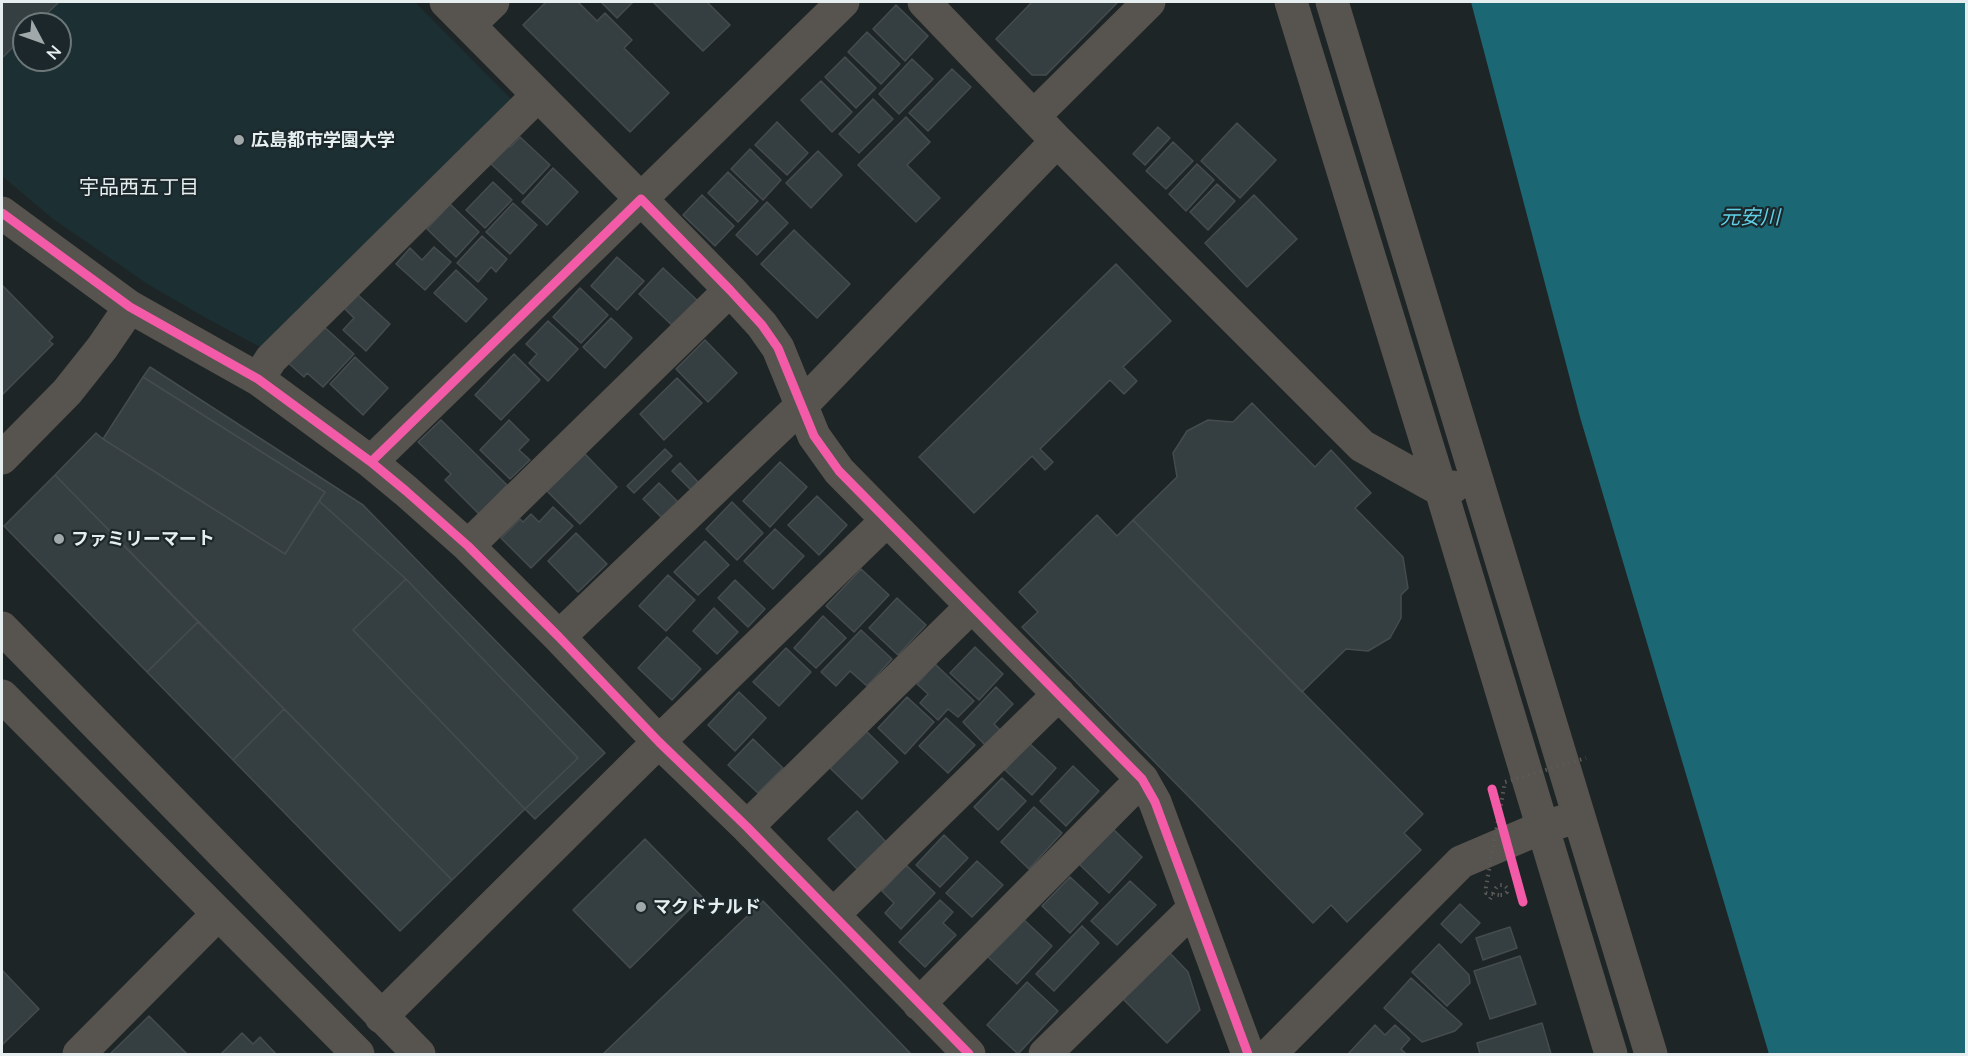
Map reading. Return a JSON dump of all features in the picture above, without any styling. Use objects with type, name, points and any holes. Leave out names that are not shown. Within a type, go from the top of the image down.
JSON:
[{"type":"street","points":[[446,2],[762,325],[778,348],[814,435],[839,471],[1142,779],[1155,802],[1248,1054]]},
{"type":"street","points":[[469,26],[493,2]]},
{"type":"street","points":[[371,462],[843,2]]},
{"type":"street","points":[[924,2],[1057,141],[1362,446],[1441,490],[1478,479]]},
{"type":"street","points":[[1034,116],[1149,2]]},
{"type":"street","points":[[1291,2],[1611,1054]]},
{"type":"street","points":[[1332,2],[1652,1054]]},
{"type":"street","points":[[258,379],[271,359],[537,96]]},
{"type":"street","points":[[559,637],[802,405],[1057,141]]},
{"type":"street","points":[[2,213],[130,307],[258,379],[371,462],[468,546],[969,1054]]},
{"type":"street","points":[[468,546],[730,290]]},
{"type":"street","points":[[2,459],[67,392],[102,348],[130,307]]},
{"type":"street","points":[[381,1017],[887,520]]},
{"type":"street","points":[[747,827],[972,606]]},
{"type":"street","points":[[2,628],[419,1054]]},
{"type":"street","points":[[833,915],[1059,694]]},
{"type":"street","points":[[2,696],[358,1054]]},
{"type":"street","points":[[919,1004],[1142,779]]},
{"type":"street","points":[[1270,1054],[1461,862],[1543,827],[1580,816]]},
{"type":"street","points":[[1045,1054],[1194,908]]},
{"type":"street","points":[[78,1054],[218,914]]},
{"type":"path","points":[[1490,899],[1496,888],[1499,885],[1504,885],[1507,892],[1503,895],[1499,895],[1486,893],[1505,782],[1586,758]]},
{"type":"path","points":[[1492,789],[1504,834]]},
{"type":"path","points":[[1496,888],[1499,895]]},
{"type":"shaded area","name":"広島都市学園大学","points":[[2,2],[415,2],[515,103],[264,349],[149,285],[53,219],[2,176]]},
{"type":"water","name":"元安川","points":[[1471,2],[1966,2],[1966,1054],[1769,1054],[1580,417]]},
{"type":"building","points":[[2,2],[59,2],[49,12],[12,12],[12,48],[2,58]]},
{"type":"building","points":[[546,2],[578,2],[597,21],[605,13],[632,40],[624,48],[669,93],[630,132],[523,25]]},
{"type":"building","points":[[601,2],[633,2],[617,18]]},
{"type":"building","points":[[653,2],[707,2],[730,25],[703,51]]},
{"type":"building","points":[[1032,2],[1118,2],[1046,75],[1032,75],[996,39]]},
{"type":"building","points":[[896,5],[928,36],[905,61],[873,29]]},
{"type":"building","points":[[867,32],[900,64],[881,84],[848,52]]},
{"type":"building","points":[[845,57],[876,88],[856,108],[825,77]]},
{"type":"building","points":[[912,59],[933,79],[899,114],[879,94]]},
{"type":"building","points":[[952,69],[971,87],[928,131],[909,113]]},
{"type":"building","points":[[821,81],[852,112],[832,132],[801,100]]},
{"type":"building","points":[[873,99],[893,119],[859,153],[839,134]]},
{"type":"building","points":[[906,117],[930,142],[907,165],[940,198],[916,222],[858,165]]},
{"type":"building","points":[[777,122],[808,153],[787,175],[755,145]]},
{"type":"building","points":[[1237,123],[1276,160],[1240,198],[1201,161]]},
{"type":"building","points":[[1158,127],[1170,138],[1145,165],[1133,154]]},
{"type":"building","points":[[520,137],[550,165],[523,194],[488,161],[505,142],[510,147]]},
{"type":"building","points":[[1173,142],[1193,161],[1166,189],[1146,171]]},
{"type":"building","points":[[750,149],[781,180],[763,200],[731,169]]},
{"type":"building","points":[[818,151],[842,175],[811,208],[786,183]]},
{"type":"building","points":[[1197,164],[1214,180],[1186,211],[1169,194]]},
{"type":"building","points":[[553,168],[578,192],[547,225],[522,202]]},
{"type":"building","points":[[728,172],[758,201],[738,222],[708,193]]},
{"type":"building","points":[[493,182],[512,200],[485,228],[466,210]]},
{"type":"building","points":[[1217,184],[1235,201],[1208,230],[1190,212]]},
{"type":"building","points":[[702,195],[734,226],[715,246],[683,215]]},
{"type":"building","points":[[1254,195],[1297,239],[1247,287],[1205,243]]},
{"type":"building","points":[[767,202],[788,223],[757,255],[736,235]]},
{"type":"building","points":[[513,203],[537,225],[510,254],[486,232]]},
{"type":"building","points":[[450,204],[479,232],[456,257],[427,229]]},
{"type":"building","points":[[794,230],[850,284],[817,318],[761,264]]},
{"type":"building","points":[[482,236],[507,259],[496,272],[491,267],[478,282],[457,263]]},
{"type":"building","points":[[434,247],[451,262],[425,290],[396,264],[410,248],[422,260]]},
{"type":"building","points":[[617,257],[644,281],[617,310],[591,286]]},
{"type":"building","points":[[1116,264],[1171,321],[1123,367],[1137,381],[1124,394],[1110,380],[1040,449],[1053,462],[1045,470],[1032,456],[974,513],[919,457]]},
{"type":"building","points":[[663,268],[699,302],[675,328],[639,294]]},
{"type":"building","points":[[456,270],[487,299],[466,322],[434,293]]},
{"type":"building","points":[[2,285],[53,337],[49,341],[53,344],[2,395]]},
{"type":"building","points":[[580,288],[608,315],[581,343],[553,317]]},
{"type":"building","points":[[357,294],[390,324],[366,351],[343,330],[354,318],[344,308]]},
{"type":"building","points":[[611,318],[632,338],[605,368],[583,347]]},
{"type":"building","points":[[548,321],[578,349],[548,381],[529,363],[537,354],[526,344]]},
{"type":"building","points":[[321,324],[354,354],[323,387],[307,373],[304,377],[286,361]]},
{"type":"building","points":[[705,340],[737,373],[708,402],[676,369]]},
{"type":"building","points":[[514,354],[540,380],[501,420],[475,395]]},
{"type":"building","points":[[355,357],[388,388],[363,415],[330,384]]},
{"type":"building","points":[[150,367],[363,505],[605,753],[535,819],[525,809],[578,758],[406,579],[319,501],[325,492],[143,377]]},
{"type":"building","points":[[143,377],[325,492],[285,554],[103,439]]},
{"type":"building","points":[[677,378],[702,403],[664,440],[640,414]]},
{"type":"building","points":[[1252,403],[1315,467],[1331,450],[1371,493],[1355,508],[1403,557],[1408,588],[1401,595],[1401,618],[1390,638],[1368,651],[1346,649],[1302,692],[1133,520],[1177,477],[1173,453],[1187,431],[1208,420],[1233,422]]},
{"type":"building","points":[[441,420],[507,485],[479,514],[445,480],[451,474],[418,442]]},
{"type":"building","points":[[509,420],[529,440],[519,450],[530,460],[510,479],[480,450]]},
{"type":"building","points":[[96,433],[285,554],[319,501],[406,579],[353,630],[525,809],[452,880],[55,475]]},
{"type":"building","points":[[665,449],[672,456],[634,493],[627,486]]},
{"type":"building","points":[[585,454],[617,487],[580,524],[547,491]]},
{"type":"building","points":[[780,462],[807,487],[770,527],[743,501]]},
{"type":"building","points":[[680,463],[700,484],[692,491],[672,471]]},
{"type":"building","points":[[55,475],[198,622],[147,672],[4,526]]},
{"type":"building","points":[[659,483],[679,503],[663,519],[643,499]]},
{"type":"building","points":[[817,496],[847,525],[819,555],[788,525]]},
{"type":"building","points":[[732,502],[763,533],[737,560],[706,529]]},
{"type":"building","points":[[553,507],[573,526],[531,568],[501,538],[520,519],[523,522],[531,514],[539,522]]},
{"type":"building","points":[[1097,515],[1117,536],[1133,520],[1423,814],[1404,833],[1421,850],[1347,922],[1331,905],[1313,923],[1022,627],[1038,612],[1019,592]]},
{"type":"building","points":[[775,529],[804,556],[773,589],[744,561]]},
{"type":"building","points":[[576,533],[607,564],[578,592],[548,561]]},
{"type":"building","points":[[705,541],[729,565],[698,595],[674,572]]},
{"type":"building","points":[[861,569],[889,595],[854,632],[826,606]]},
{"type":"building","points":[[668,575],[695,600],[666,631],[639,606]]},
{"type":"building","points":[[406,579],[578,758],[525,809],[353,630]]},
{"type":"building","points":[[735,580],[765,609],[748,627],[718,598]]},
{"type":"building","points":[[897,598],[926,625],[898,655],[869,628]]},
{"type":"building","points":[[714,608],[738,632],[717,654],[693,631]]},
{"type":"building","points":[[823,616],[846,638],[816,668],[794,648]]},
{"type":"building","points":[[198,622],[284,709],[233,760],[147,672]]},
{"type":"building","points":[[861,630],[892,659],[867,686],[850,671],[836,686],[821,672]]},
{"type":"building","points":[[667,637],[701,669],[672,700],[638,668]]},
{"type":"building","points":[[975,647],[1003,674],[979,700],[950,673]]},
{"type":"building","points":[[786,648],[811,672],[779,706],[753,682]]},
{"type":"building","points":[[935,664],[974,701],[958,717],[948,709],[938,720],[920,703],[928,694],[917,684]]},
{"type":"building","points":[[996,687],[1013,704],[994,724],[1002,732],[987,747],[963,722]]},
{"type":"building","points":[[739,692],[766,718],[735,751],[708,725]]},
{"type":"building","points":[[907,697],[934,722],[905,754],[878,728]]},
{"type":"building","points":[[284,709],[452,880],[400,931],[233,760]]},
{"type":"building","points":[[946,718],[975,745],[948,773],[919,746]]},
{"type":"building","points":[[866,731],[898,762],[862,799],[830,768]]},
{"type":"building","points":[[753,739],[783,768],[758,793],[728,765]]},
{"type":"building","points":[[1029,743],[1056,768],[1032,795],[1005,770]]},
{"type":"building","points":[[1073,766],[1099,791],[1066,826],[1040,801]]},
{"type":"building","points":[[1002,778],[1026,801],[998,830],[974,807]]},
{"type":"building","points":[[1034,807],[1062,833],[1029,869],[1001,842]]},
{"type":"building","points":[[857,811],[887,843],[858,870],[828,839]]},
{"type":"building","points":[[1113,829],[1142,857],[1109,893],[1079,864]]},
{"type":"building","points":[[944,835],[968,858],[940,887],[916,865]]},
{"type":"building","points":[[645,839],[702,897],[630,968],[573,910]]},
{"type":"building","points":[[977,861],[1003,885],[972,917],[946,893]]},
{"type":"building","points":[[906,865],[935,893],[901,929],[885,913],[894,903],[882,891]]},
{"type":"building","points":[[1070,877],[1098,903],[1070,933],[1042,906]]},
{"type":"building","points":[[1130,881],[1156,905],[1117,945],[1091,921]]},
{"type":"building","points":[[940,900],[953,912],[943,923],[956,935],[925,967],[899,942]]},
{"type":"building","points":[[763,901],[911,1054],[603,1054]]},
{"type":"building","points":[[1460,904],[1480,923],[1461,943],[1441,924]]},
{"type":"building","points":[[1022,918],[1052,946],[1017,984],[987,956]]},
{"type":"building","points":[[1082,926],[1099,943],[1054,991],[1036,974]]},
{"type":"building","points":[[1510,927],[1517,948],[1483,960],[1476,938]]},
{"type":"building","points":[[1439,944],[1469,975],[1470,983],[1447,1006],[1412,972]]},
{"type":"building","points":[[1169,952],[1188,972],[1200,1010],[1167,1043],[1122,998]]},
{"type":"building","points":[[1520,956],[1536,1004],[1490,1019],[1474,971]]},
{"type":"building","points":[[2,970],[39,1009],[2,1045]]},
{"type":"building","points":[[1411,978],[1462,1024],[1455,1031],[1422,1042],[1384,1008]]},
{"type":"building","points":[[1027,982],[1058,1011],[1018,1054],[987,1025]]},
{"type":"building","points":[[149,1016],[187,1054],[110,1054]]},
{"type":"building","points":[[1542,1023],[1551,1054],[1480,1054],[1477,1043]]},
{"type":"building","points":[[1375,1025],[1385,1035],[1395,1025],[1410,1039],[1401,1049],[1406,1054],[1348,1054]]},
{"type":"building","points":[[242,1033],[253,1044],[260,1037],[276,1054],[221,1054]]},
{"type":"cycle path","points":[[371,462],[641,199],[762,325],[778,348],[814,436],[839,471],[1142,779],[1155,802],[1248,1054]]},
{"type":"cycle path","points":[[2,213],[130,307],[258,379],[371,462],[406,491],[468,546],[969,1054]]},
{"type":"cycle path","points":[[1492,789],[1523,902]]},
{"type":"place","name":"広島都市学園大学","points":[[239,140]]},
{"type":"place","name":"ファミリーマート","points":[[59,539]]},
{"type":"place","name":"マクドナルド","points":[[641,907]]},
{"type":"district","name":"宇品西五丁目","points":[[139,188]]}]
